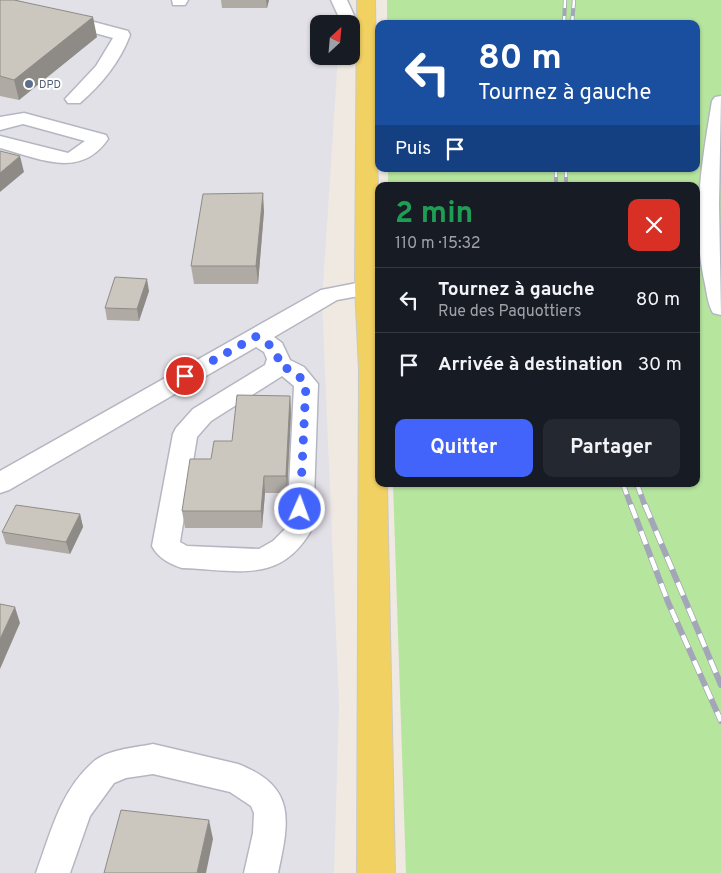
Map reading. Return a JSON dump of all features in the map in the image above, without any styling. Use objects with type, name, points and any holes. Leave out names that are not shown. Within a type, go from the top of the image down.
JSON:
[{"type":"main road","points":[[360,17],[366,0]]},
{"type":"main road","points":[[357,65],[372,370],[376,873]]},
{"type":"street","points":[[338,0],[346,15]]},
{"type":"street","points":[[0,2],[122,35],[119,44],[91,85],[74,99]]},
{"type":"street","points":[[721,100],[708,186],[707,218],[713,280],[721,308]]},
{"type":"street","points":[[0,124],[9,120],[24,118],[99,139],[79,156],[68,159],[0,142]]},
{"type":"street","points":[[0,483],[329,295],[353,289],[367,288]]},
{"type":"street","points":[[257,336],[274,348],[279,358],[278,364],[268,376],[202,415],[185,434],[166,546],[182,557],[262,560],[283,550],[294,538],[300,527],[306,384],[296,373],[278,364]]},
{"type":"street","points":[[50,871],[77,807],[103,773],[122,764],[154,759],[238,779],[263,796],[270,813],[270,833],[261,873]]},
{"type":"shaded area","points":[[0,0],[341,0],[340,15],[310,15],[310,65],[337,65],[322,301],[339,704],[334,873],[0,873]]},
{"type":"green space","points":[[387,0],[721,0],[721,873],[406,873],[393,487],[700,487],[700,182],[388,182],[388,172],[700,172],[700,20],[387,20]]},
{"type":"building","points":[[0,0],[14,0],[93,17],[14,80],[0,76]]},
{"type":"building","points":[[0,151],[20,156],[0,173]]},
{"type":"building","points":[[263,193],[256,266],[191,266],[203,194]]},
{"type":"building","points":[[115,277],[147,279],[137,309],[105,308]]},
{"type":"building","points":[[237,395],[290,396],[286,476],[264,476],[261,511],[182,511],[190,459],[211,459],[214,441],[232,441]]},
{"type":"building","points":[[16,505],[80,514],[66,542],[2,532]]},
{"type":"building","points":[[0,604],[15,607],[0,639]]},
{"type":"building","points":[[121,810],[209,820],[197,873],[104,873]]},
{"type":"railway","points":[[564,20],[565,0]]},
{"type":"railway","points":[[572,20],[574,0]]},
{"type":"railway","points":[[556,172],[556,182]]},
{"type":"railway","points":[[566,172],[566,182]]},
{"type":"railway","points":[[624,487],[631,506]]},
{"type":"railway","points":[[638,487],[645,506]]},
{"type":"railway","points":[[631,505],[668,602],[721,721]]},
{"type":"railway","points":[[645,505],[721,685]]},
{"type":"place","name":"DPD","points":[[29,84]]},
{"type":"route","points":[[185,376],[257,336],[274,348],[279,358],[278,364],[296,373],[306,384],[300,509]]}]
